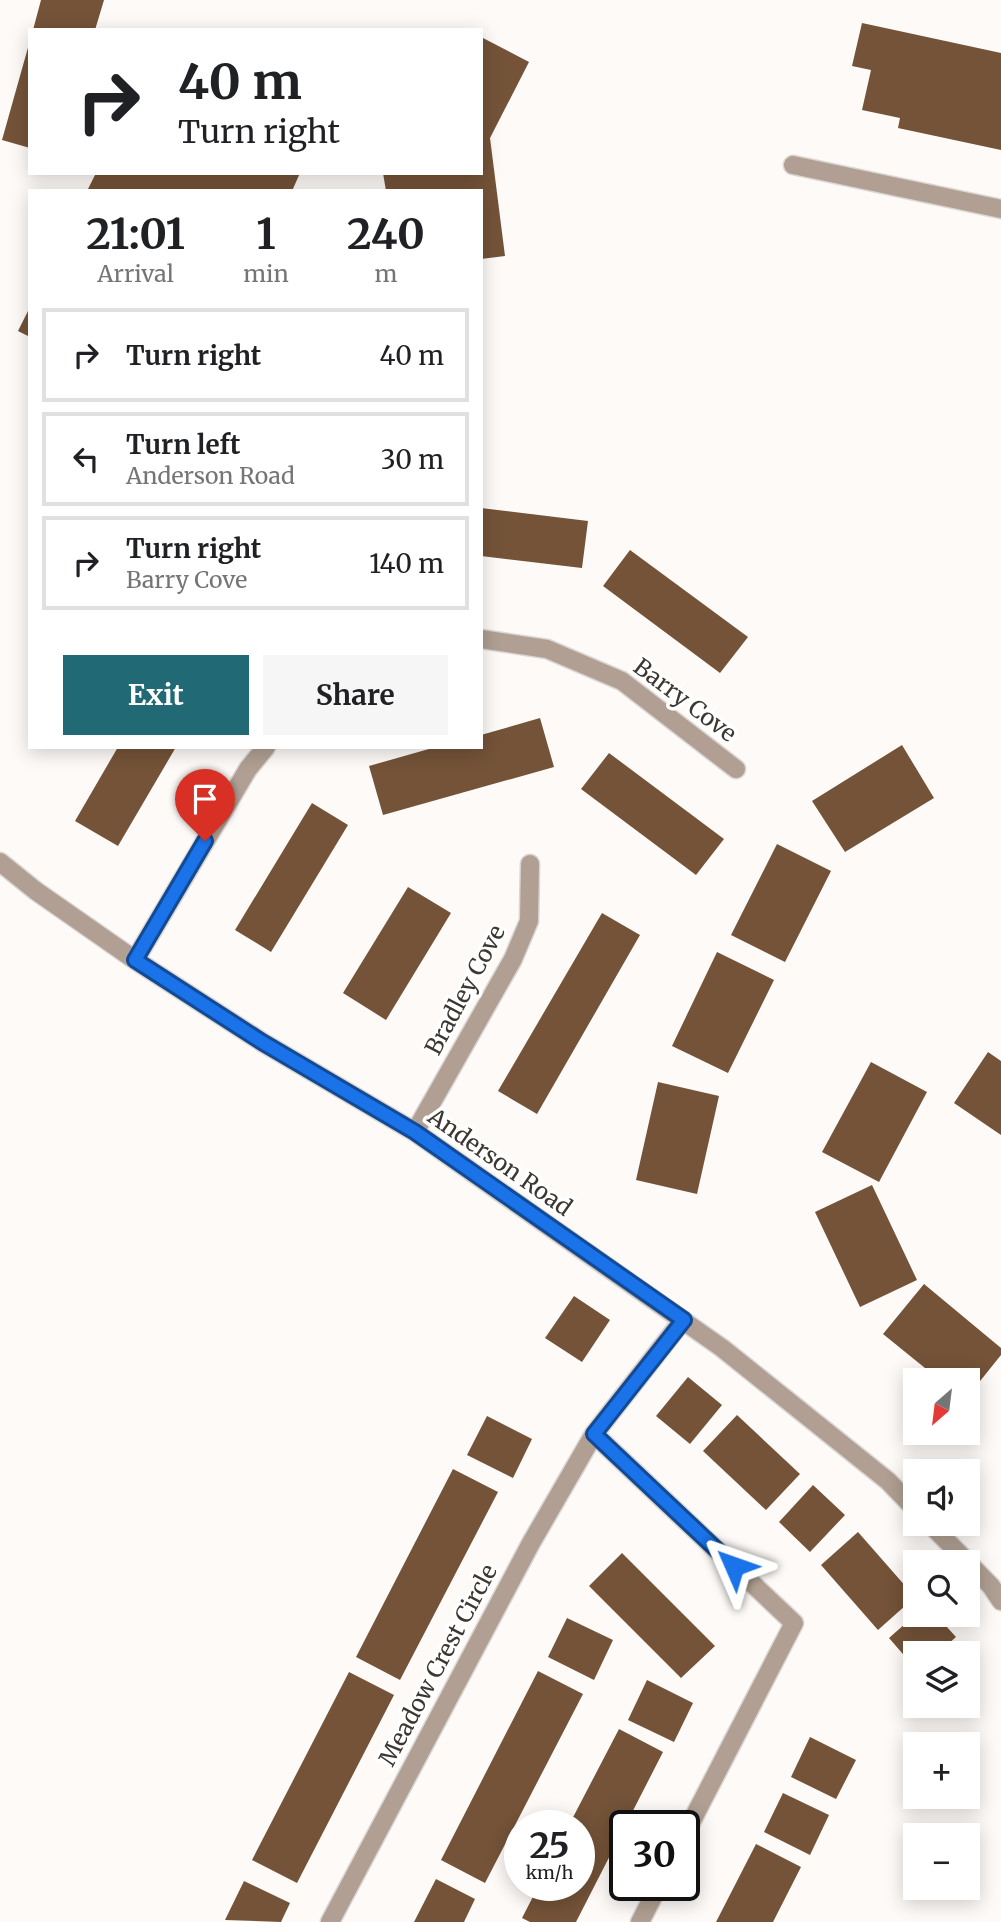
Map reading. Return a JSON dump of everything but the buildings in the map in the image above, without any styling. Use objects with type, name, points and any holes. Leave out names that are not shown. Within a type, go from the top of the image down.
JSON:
[{"type":"street","points":[[793,164],[1001,209]]},
{"type":"street","name":"Barry Cove","points":[[483,639],[547,649],[622,681],[736,769]]},
{"type":"street","points":[[135,960],[247,769],[264,749]]},
{"type":"street","name":"Anderson Road","points":[[0,862],[135,960],[262,1042],[415,1132],[684,1320],[888,1481],[903,1497]]},
{"type":"street","name":"Bradley Cove","points":[[415,1132],[513,959],[529,921],[530,864]]},
{"type":"street","name":"Meadow Crest Circle","points":[[330,1922],[530,1543],[594,1434],[684,1320]]},
{"type":"street","points":[[594,1434],[793,1623],[697,1810]]},
{"type":"street","points":[[942,1536],[1001,1601]]},
{"type":"street","points":[[640,1922],[651,1901]]},
{"type":"route","points":[[205,841],[135,960],[262,1042],[415,1132],[684,1320],[594,1434],[734,1566]]}]
